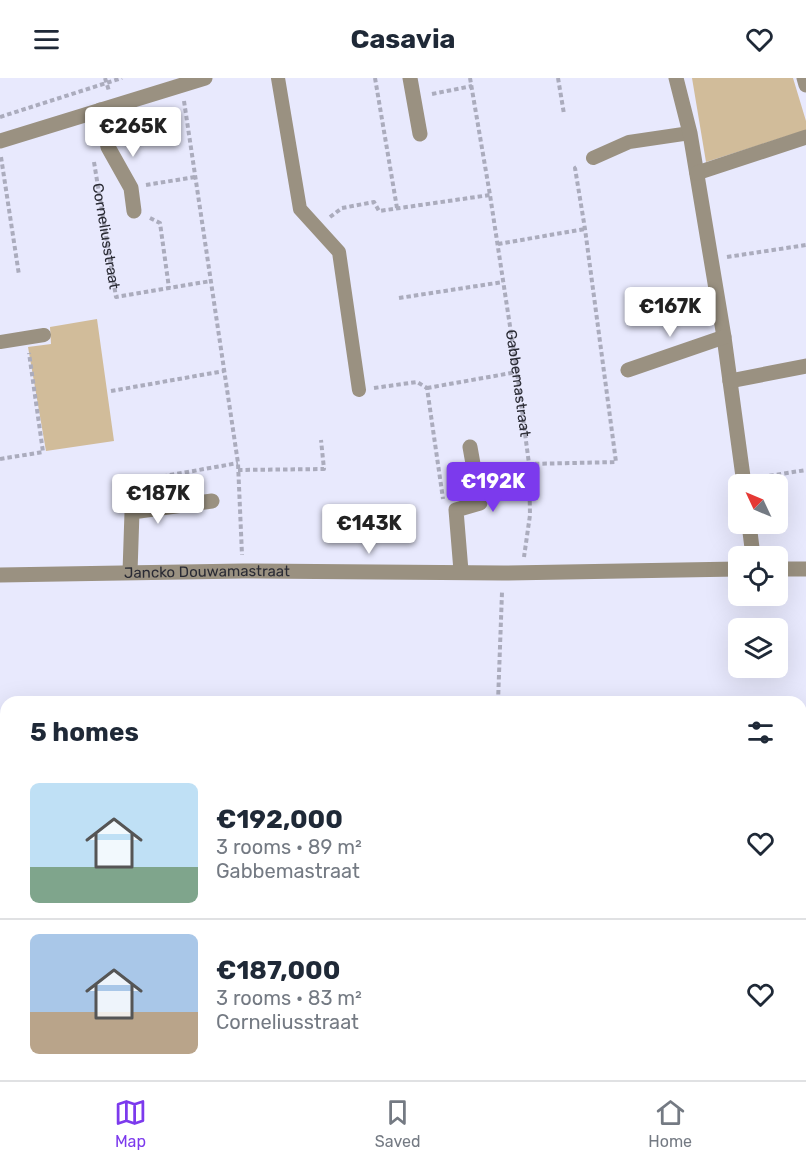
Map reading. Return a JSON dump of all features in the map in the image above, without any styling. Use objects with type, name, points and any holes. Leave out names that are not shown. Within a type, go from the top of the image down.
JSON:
[{"type":"street","points":[[0,141],[205,78]]},
{"type":"street","points":[[410,78],[420,134]]},
{"type":"street","points":[[676,78],[697,173],[724,337],[742,474]]},
{"type":"street","points":[[804,78],[806,85]]},
{"type":"street","name":"Corneliusstraat","points":[[100,110],[108,147],[131,188],[134,211]]},
{"type":"street","points":[[697,173],[806,137]]},
{"type":"street","points":[[628,370],[724,337]]},
{"type":"street","points":[[730,381],[806,366]]},
{"type":"street","points":[[461,572],[456,510],[480,503],[470,447]]},
{"type":"street","points":[[130,572],[132,512],[212,501]]},
{"type":"street","name":"Jancko Douwamastraat","points":[[0,575],[243,571],[503,573],[728,569]]},
{"type":"street","points":[[788,569],[806,569]]},
{"type":"lane","points":[[278,78],[300,209],[339,252],[359,390]]},
{"type":"lane","points":[[593,158],[629,142],[690,133]]},
{"type":"lane","points":[[0,342],[44,335]]},
{"type":"path","points":[[0,117],[122,78]]},
{"type":"path","points":[[375,78],[397,208]]},
{"type":"path","name":"Gabbemastraat","points":[[471,78],[498,244],[529,464],[530,515],[522,572]]},
{"type":"path","points":[[558,78],[564,114]]},
{"type":"path","points":[[182,85],[238,463],[243,571]]},
{"type":"path","points":[[413,97],[472,86]]},
{"type":"path","points":[[0,150],[19,275]]},
{"type":"path","points":[[474,468],[615,462],[575,168],[593,158]]},
{"type":"path","name":"Corneliusstraat","points":[[94,160],[116,297],[211,281]]},
{"type":"path","points":[[131,188],[195,177]]},
{"type":"path","points":[[317,228],[342,208],[374,202],[379,212],[490,195]]},
{"type":"path","points":[[134,211],[160,223],[169,288]]},
{"type":"path","points":[[498,244],[585,229]]},
{"type":"path","points":[[711,259],[806,245]]},
{"type":"path","points":[[399,298],[503,282]]},
{"type":"path","points":[[0,459],[43,452],[27,338]]},
{"type":"path","points":[[111,391],[224,371]]},
{"type":"path","points":[[359,390],[417,382],[427,388],[517,372]]},
{"type":"path","points":[[427,388],[444,504],[456,510]]},
{"type":"path","points":[[238,470],[324,469],[321,440]]},
{"type":"path","points":[[132,512],[131,482],[238,463]]},
{"type":"path","points":[[785,474],[806,470]]},
{"type":"path","points":[[498,696],[503,573]]},
{"type":"shaded area","points":[[692,78],[793,78],[806,121],[806,130],[706,162]]},
{"type":"shaded area","points":[[97,319],[114,441],[46,451],[28,347],[51,344],[50,327]]}]
